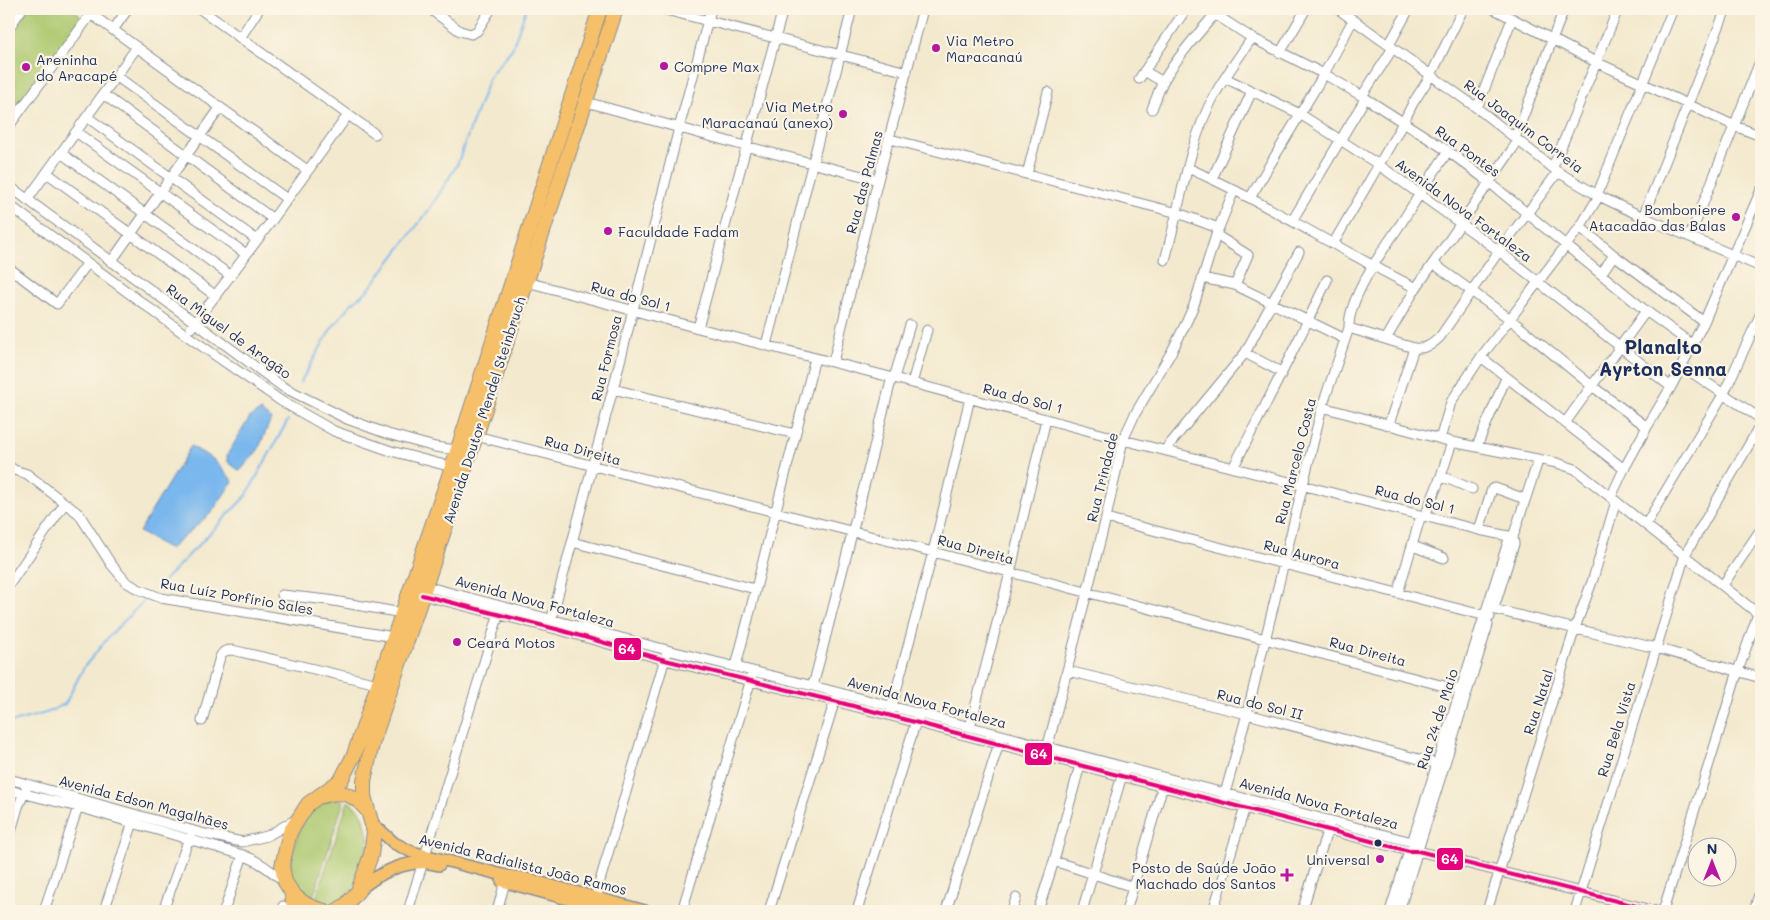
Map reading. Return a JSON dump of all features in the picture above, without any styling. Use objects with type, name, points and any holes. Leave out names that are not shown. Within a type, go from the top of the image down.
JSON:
[{"type":"highway","name":"Avenida Doutor Mendel Steinbruch","points":[[320,796],[341,780],[354,755],[458,450],[600,9]]},
{"type":"highway","name":"Avenida Doutor Mendel Steinbruch","points":[[371,818],[364,796],[364,781],[372,744],[476,436],[616,9]]},
{"type":"highway","points":[[287,910],[288,887],[282,866],[290,832],[308,804],[320,796],[336,793],[348,794],[355,798],[371,818],[374,841],[358,891],[346,905],[331,911],[310,908],[300,902],[288,887]]},
{"type":"main road","name":"Avenida Radialista João Ramos","points":[[371,818],[394,843],[435,864],[593,903],[645,911]]},
{"type":"main road","name":"Avenida Radialista João Ramos","points":[[358,891],[372,879],[388,871],[423,859],[593,903],[612,911]]},
{"type":"street","points":[[9,28],[22,9]]},
{"type":"street","points":[[113,30],[128,9]]},
{"type":"street","points":[[200,9],[375,134]]},
{"type":"street","points":[[240,38],[259,9]]},
{"type":"street","points":[[430,9],[460,31],[471,34],[477,31],[491,9]]},
{"type":"street","points":[[662,9],[907,72]]},
{"type":"street","name":"Rua Formosa","points":[[550,624],[613,389],[679,128],[712,9]]},
{"type":"street","points":[[698,328],[783,9]]},
{"type":"street","points":[[766,345],[852,9]]},
{"type":"street","name":"Rua das Palmas","points":[[833,362],[923,9]]},
{"type":"street","points":[[1163,82],[1141,75],[1186,9]]},
{"type":"street","points":[[1280,53],[1306,9]]},
{"type":"street","name":"Rua Joaquim Correia","points":[[1338,9],[1352,15],[1431,76],[1477,108],[1555,170],[1598,195],[1643,217],[1761,267]]},
{"type":"street","points":[[1292,220],[1364,98],[1409,9]]},
{"type":"street","points":[[1334,244],[1413,103],[1431,76],[1463,9]]},
{"type":"street","points":[[1494,9],[1511,15],[1552,40],[1596,62],[1735,126],[1761,136]]},
{"type":"street","points":[[1386,339],[1416,288],[1434,264],[1516,139],[1564,9]]},
{"type":"street","points":[[1349,328],[1414,348],[1424,349],[1431,346],[1440,337],[1499,251],[1528,213],[1555,170],[1618,9]]},
{"type":"street","points":[[1440,439],[1451,402],[1481,357],[1580,227],[1598,195],[1673,9]]},
{"type":"street","points":[[1643,217],[1726,9]]},
{"type":"street","points":[[9,126],[88,11],[307,170]]},
{"type":"street","points":[[1152,109],[1163,82],[1211,11]]},
{"type":"street","name":"Rua Pontes","points":[[1211,11],[1252,38],[1324,74],[1448,151],[1528,213],[1646,311],[1693,345]]},
{"type":"street","points":[[1250,198],[1324,74],[1352,15]]},
{"type":"street","points":[[1477,108],[1511,15]]},
{"type":"street","points":[[1165,260],[1188,168],[1205,114],[1214,95],[1252,38]]},
{"type":"street","points":[[27,200],[137,47]]},
{"type":"street","points":[[1690,236],[1761,59]]},
{"type":"street","points":[[116,76],[287,199]]},
{"type":"street","name":"Avenida Nova Fortaleza","points":[[1225,78],[1300,114],[1379,165],[1499,251],[1671,387]]},
{"type":"street","points":[[1212,179],[1252,91]]},
{"type":"street","points":[[1027,174],[1048,92]]},
{"type":"street","points":[[103,94],[186,157],[274,219]]},
{"type":"street","points":[[586,102],[878,180]]},
{"type":"street","points":[[110,262],[220,108]]},
{"type":"street","points":[[186,335],[274,219],[307,170],[348,116]]},
{"type":"street","points":[[87,117],[257,240]]},
{"type":"street","points":[[76,132],[246,254]]},
{"type":"street","points":[[890,139],[1178,213],[1217,232],[1248,255],[1235,285]]},
{"type":"street","name":"Rua Marcelo Costa","points":[[1223,802],[1247,714],[1264,638],[1322,407],[1349,328],[1352,310],[1373,266],[1448,151]]},
{"type":"street","points":[[61,153],[231,276]]},
{"type":"street","points":[[1188,168],[1292,220],[1416,288]]},
{"type":"street","points":[[47,173],[216,296]]},
{"type":"street","name":"Rua Miguel de Aragão","points":[[9,186],[282,387],[347,419],[388,434],[435,448],[458,450]]},
{"type":"street","name":"Rua Trindade","points":[[1047,752],[1106,518],[1123,440],[1135,414],[1179,337],[1194,306],[1217,232],[1234,190]]},
{"type":"street","name":"Rua Natal","points":[[1487,911],[1575,628],[1594,579],[1614,499],[1624,469],[1693,345],[1734,256],[1761,190]]},
{"type":"street","name":"Rua Miguel de Aragão","points":[[9,205],[186,335],[276,398],[334,431],[391,452],[452,467]]},
{"type":"street","points":[[1580,227],[1614,255],[1704,322]]},
{"type":"street","points":[[1165,450],[1245,353],[1299,252]]},
{"type":"street","points":[[1601,274],[1614,255]]},
{"type":"street","points":[[9,268],[57,304],[88,263]]},
{"type":"street","points":[[1434,264],[1510,319],[1592,386],[1647,427]]},
{"type":"street","points":[[1202,278],[1235,285],[1345,339]]},
{"type":"street","points":[[1233,468],[1308,322],[1327,280]]},
{"type":"street","name":"Rua do Sol 1","points":[[527,282],[1123,440],[1479,530],[1513,536]]},
{"type":"street","points":[[1566,423],[1646,311]]},
{"type":"street","points":[[1646,524],[1724,393],[1761,313]]},
{"type":"street","points":[[813,686],[852,532],[910,325]]},
{"type":"street","points":[[912,383],[927,330]]},
{"type":"street","points":[[1389,424],[1414,348]]},
{"type":"street","points":[[1245,353],[1281,372]]},
{"type":"street","points":[[1481,357],[1624,469]]},
{"type":"street","points":[[736,666],[815,358]]},
{"type":"street","points":[[1682,366],[1761,419]]},
{"type":"street","points":[[1478,446],[1506,378]]},
{"type":"street","points":[[276,398],[282,387]]},
{"type":"street","points":[[613,389],[795,434]]},
{"type":"street","points":[[890,711],[933,552],[970,398]]},
{"type":"street","points":[[1322,407],[1452,442],[1557,463],[1575,469],[1760,615],[1738,671],[1663,911]]},
{"type":"street","points":[[970,727],[1010,573],[1046,419]]},
{"type":"street","name":"Rua Bela Vista","points":[[1575,911],[1684,555],[1761,424]]},
{"type":"street","name":"Rua Direita","points":[[476,436],[933,552],[1464,691]]},
{"type":"street","points":[[1398,593],[1423,515],[1442,476],[1452,442]]},
{"type":"street","name":"Rua 24 de Maio","points":[[1396,908],[1413,848],[1489,613],[1508,542],[1513,536],[1538,460]]},
{"type":"street","name":"Rua Luíz Porfírio Sales","points":[[11,471],[27,474],[79,514],[117,573],[126,582],[138,589],[161,598],[394,637]]},
{"type":"street","points":[[1442,476],[1472,488]]},
{"type":"street","points":[[1479,530],[1492,488],[1526,498]]},
{"type":"street","points":[[9,585],[65,503]]},
{"type":"street","name":"Rua Aurora","points":[[1106,518],[1398,593],[1489,613],[1575,628],[1656,648],[1761,678]]},
{"type":"street","points":[[1723,585],[1761,529]]},
{"type":"street","points":[[572,542],[755,589]]},
{"type":"street","points":[[1413,546],[1444,558]]},
{"type":"street","name":"Avenida Nova Fortaleza","points":[[423,590],[666,655],[751,680],[836,697],[890,711],[918,713],[970,727],[1000,740]]},
{"type":"street","points":[[282,595],[328,600],[402,613]]},
{"type":"street","points":[[408,911],[500,611]]},
{"type":"street","points":[[202,721],[220,657],[222,652],[226,650],[378,684]]},
{"type":"street","points":[[593,903],[666,655]]},
{"type":"street","name":"Avenida Nova Fortaleza","points":[[666,655],[736,666],[813,686],[836,697]]},
{"type":"street","points":[[682,911],[754,671]]},
{"type":"street","name":"Rua do Sol II","points":[[1068,671],[1247,714],[1440,765]]},
{"type":"street","points":[[770,911],[836,697]]},
{"type":"street","name":"Avenida Nova Fortaleza","points":[[890,711],[915,723],[1124,767],[1223,802],[1327,830],[1413,848]]},
{"type":"street","points":[[857,911],[918,713]]},
{"type":"street","points":[[946,911],[1000,740]]},
{"type":"street","name":"Avenida Nova Fortaleza","points":[[1047,752],[1080,765],[1122,776],[1226,792],[1330,820],[1413,848],[1499,872],[1656,911]]},
{"type":"street","points":[[1038,911],[1054,861],[1080,765]]},
{"type":"street","points":[[1082,911],[1124,767]]},
{"type":"street","name":"Avenida Edson Magalhães","points":[[9,779],[243,855],[268,868],[288,887]]},
{"type":"street","points":[[1126,911],[1164,782]]},
{"type":"street","points":[[9,838],[23,794],[29,784]]},
{"type":"street","name":"Avenida Edson Magalhães","points":[[9,790],[78,807],[242,842],[267,836],[298,819]]},
{"type":"street","points":[[1213,911],[1247,798]]},
{"type":"street","points":[[44,911],[78,807]]},
{"type":"street","points":[[104,911],[134,819]]},
{"type":"street","points":[[1302,911],[1330,820]]},
{"type":"street","points":[[164,911],[189,838]]},
{"type":"street","points":[[224,911],[243,855]]},
{"type":"street","points":[[1054,861],[1133,887]]},
{"type":"street","points":[[497,911],[506,882]]},
{"type":"street","points":[[1754,911],[1761,888]]},
{"type":"street","points":[[1012,911],[1016,898]]},
{"type":"green space","name":"Areninha do Aracapé","points":[[25,9],[72,9],[79,14],[81,20],[9,119],[9,31]]},
{"type":"green space","points":[[336,799],[344,801],[311,903],[292,879],[290,867],[293,849],[300,829],[315,807],[327,800]]},
{"type":"green space","points":[[348,801],[360,810],[364,818],[369,841],[354,888],[334,905],[314,904]]},
{"type":"water","points":[[260,411],[271,419],[258,450],[240,471],[228,462],[227,455],[250,417]]},
{"type":"water","points":[[191,446],[213,459],[233,481],[212,512],[170,549],[139,532]]},
{"type":"waterway","points":[[300,383],[331,329],[351,304],[369,289],[429,210],[457,165],[490,75],[512,49],[526,9]]},
{"type":"waterway","points":[[159,586],[246,496],[288,420]]},
{"type":"waterway","points":[[9,723],[46,713],[65,704],[84,667],[111,634],[147,598]]},
{"type":"transit line","name":"64","points":[[422,595],[556,629],[665,660],[834,701],[1409,851],[1418,851],[1656,911]]},
{"type":"place","name":"Via Metro Maracanaú","points":[[936,48]]},
{"type":"place","name":"Compre Max","points":[[664,66]]},
{"type":"place","name":"Areninha do Aracapé","points":[[26,67]]},
{"type":"place","name":"Via Metro Maracanaú (anexo)","points":[[843,114]]},
{"type":"place","name":"Bomboniere Atacadão das Balas","points":[[1736,217]]},
{"type":"place","name":"Faculdade Fadam","points":[[608,231]]},
{"type":"place","name":"Ceará Motos","points":[[457,642]]},
{"type":"place","name":"Universal","points":[[1380,859]]},
{"type":"place","name":"Posto de Saúde João Machado dos Santos","points":[[1287,875]]},
{"type":"district","name":"Planalto Ayrton Senna","points":[[1663,357]]}]
